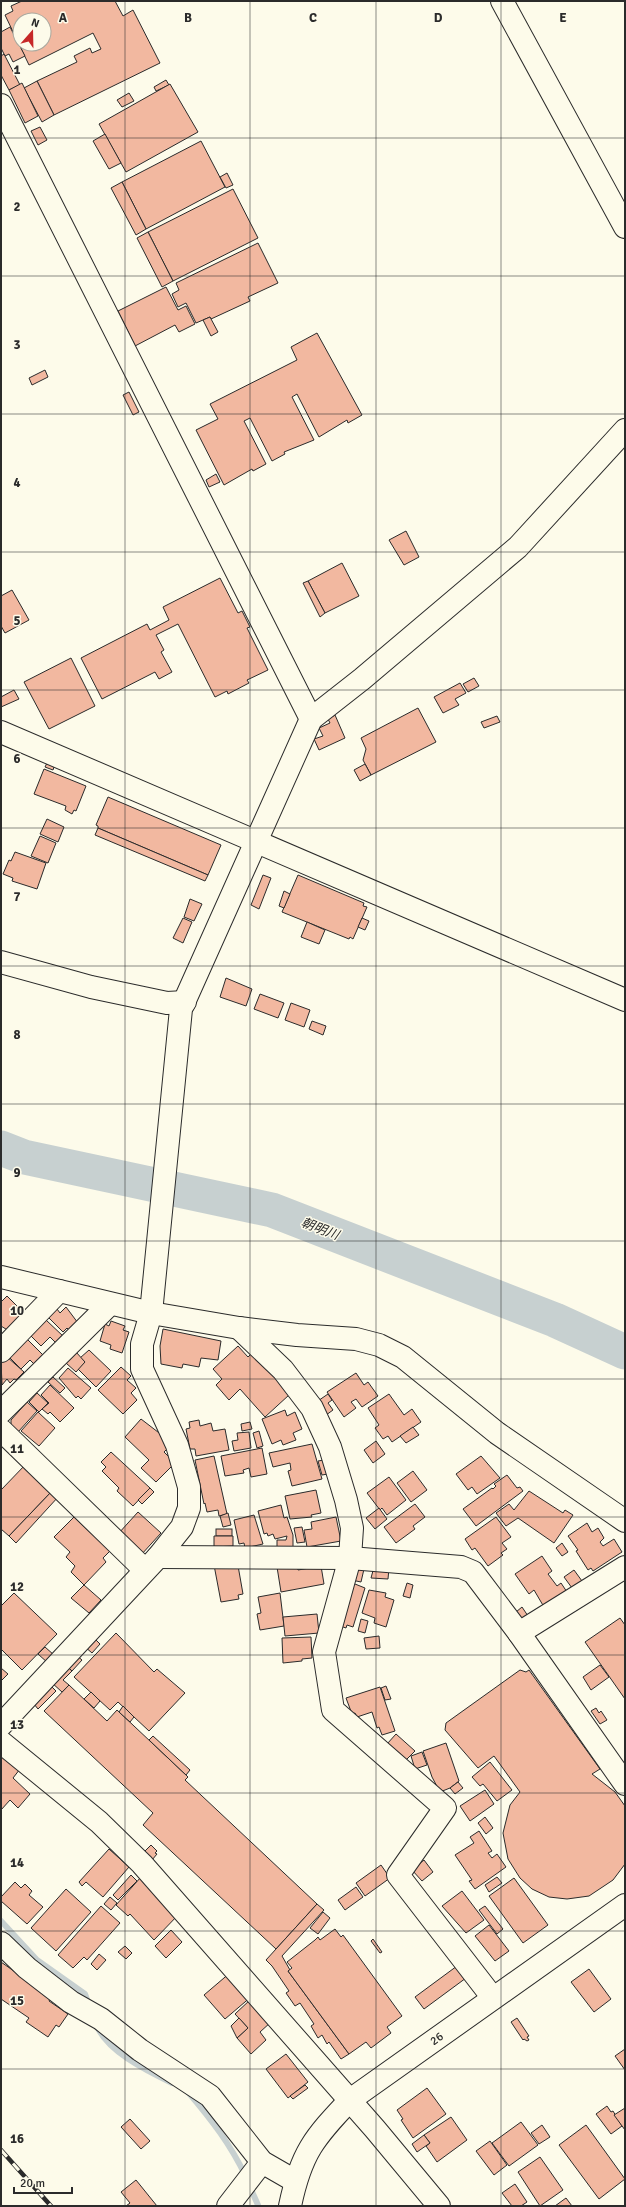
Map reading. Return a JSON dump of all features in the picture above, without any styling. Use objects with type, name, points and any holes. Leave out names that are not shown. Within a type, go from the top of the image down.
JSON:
[{"type":"street","points":[[502,1],[623,219]]},
{"type":"street","points":[[1,105],[311,719]]},
{"type":"street","points":[[1,1725],[152,1564],[182,1527],[189,1508],[189,1487],[176,1445],[142,1369],[142,1344],[151,1313],[183,1006],[311,719],[362,679],[518,547],[625,430]]},
{"type":"street","points":[[1,732],[625,1000]]},
{"type":"street","points":[[1,962],[91,987],[183,1006]]},
{"type":"street","points":[[1,1277],[151,1313],[239,1328],[297,1335],[356,1339],[385,1348],[402,1358],[497,1433],[625,1521]]},
{"type":"street","points":[[1,1351],[59,1291]]},
{"type":"street","points":[[1,1412],[110,1304]]},
{"type":"street","points":[[239,1328],[283,1370],[312,1408],[330,1447],[352,1528],[350,1558],[324,1652],[333,1710],[445,1808],[398,1875],[492,1998]]},
{"type":"street","points":[[1,1430],[152,1564],[350,1558],[461,1567],[473,1572],[519,1633],[625,1784]]},
{"type":"street","points":[[519,1633],[625,1567]]},
{"type":"street","points":[[1,1742],[122,1843],[350,2100],[439,2206]]},
{"type":"street","name":"26","points":[[290,2206],[295,2181],[305,2155],[319,2133],[350,2100],[373,2086],[492,1998],[625,1905]]},
{"type":"street","points":[[1,1943],[27,1968],[140,2050],[210,2096],[258,2168],[295,2181]]},
{"type":"street","points":[[232,2201],[258,2168]]},
{"type":"building","points":[[22,1],[115,1],[123,16],[133,10],[160,63],[54,115],[37,81],[77,62],[74,56],[90,48],[92,53],[101,49],[93,33],[29,65],[23,52],[52,52],[52,12],[12,12],[12,30],[5,15],[13,11],[11,6]]},
{"type":"building","points":[[10,27],[12,31],[12,52],[23,52],[25,56],[13,62],[9,54],[5,56],[1,48],[1,32]]},
{"type":"building","points":[[4,54],[20,85],[9,90],[1,75],[1,56]]},
{"type":"building","points":[[166,80],[169,85],[156,91],[154,87]]},
{"type":"building","points":[[37,81],[54,115],[42,122],[24,88]]},
{"type":"building","points":[[22,83],[38,116],[25,123],[9,90]]},
{"type":"building","points":[[170,84],[198,132],[126,172],[99,124]]},
{"type":"building","points":[[129,93],[134,101],[122,107],[117,100]]},
{"type":"building","points":[[40,127],[47,140],[38,145],[31,131]]},
{"type":"building","points":[[105,134],[121,163],[109,169],[93,141]]},
{"type":"building","points":[[201,141],[225,187],[146,229],[122,182]]},
{"type":"building","points":[[227,173],[233,185],[226,188],[220,177]]},
{"type":"building","points":[[122,182],[146,229],[136,235],[111,188]]},
{"type":"building","points":[[233,189],[258,238],[173,281],[148,232]]},
{"type":"building","points":[[148,232],[173,281],[162,287],[137,238]]},
{"type":"building","points":[[258,243],[278,283],[248,297],[250,301],[211,319],[210,317],[196,323],[186,303],[178,307],[172,294],[179,290],[176,283]]},
{"type":"building","points":[[166,287],[178,310],[186,306],[195,324],[179,332],[175,325],[135,346],[118,311]]},
{"type":"building","points":[[210,317],[218,332],[211,336],[203,320]]},
{"type":"building","points":[[317,333],[362,415],[348,423],[347,420],[319,437],[297,394],[292,397],[314,440],[284,452],[285,454],[272,461],[250,418],[244,421],[266,464],[253,471],[252,469],[224,485],[196,430],[218,419],[210,404],[297,360],[291,347]]},
{"type":"building","points":[[45,370],[48,377],[32,385],[29,378]]},
{"type":"building","points":[[129,392],[139,412],[133,415],[123,395]]},
{"type":"building","points":[[216,474],[220,482],[209,487],[206,480]]},
{"type":"building","points":[[406,531],[419,557],[404,565],[389,540]]},
{"type":"building","points":[[342,563],[359,596],[325,613],[308,581]]},
{"type":"building","points":[[220,578],[238,613],[242,611],[250,627],[247,628],[268,670],[247,680],[249,683],[228,694],[227,691],[215,697],[178,624],[156,635],[164,650],[161,652],[172,672],[159,679],[155,672],[102,699],[81,658],[147,624],[150,630],[169,620],[163,607]]},
{"type":"building","points":[[308,581],[325,613],[320,617],[303,583]]},
{"type":"building","points":[[12,590],[29,620],[5,633],[1,626],[1,596]]},
{"type":"building","points":[[71,658],[95,706],[49,729],[24,682]]},
{"type":"building","points":[[474,678],[479,686],[468,692],[463,684]]},
{"type":"building","points":[[460,683],[466,693],[455,699],[459,705],[443,713],[434,697]]},
{"type":"building","points":[[14,690],[19,699],[1,707],[1,697]]},
{"type":"building","points":[[418,708],[436,742],[371,775],[363,760],[366,749],[361,738]]},
{"type":"building","points":[[335,715],[345,738],[319,750],[314,739],[323,736],[319,728],[330,723],[328,719]]},
{"type":"building","points":[[497,716],[500,722],[484,728],[481,722]]},
{"type":"building","points":[[48,761],[55,764],[53,770],[45,767]]},
{"type":"building","points":[[365,764],[371,775],[360,781],[354,770]]},
{"type":"building","points":[[44,769],[86,786],[76,811],[74,810],[72,814],[65,810],[66,806],[34,794]]},
{"type":"building","points":[[108,797],[221,845],[208,875],[98,828],[96,825]]},
{"type":"building","points":[[47,819],[64,827],[58,842],[40,834]]},
{"type":"building","points":[[98,828],[208,875],[205,881],[95,835]]},
{"type":"building","points":[[40,836],[56,843],[48,863],[31,856]]},
{"type":"building","points":[[15,852],[46,863],[37,889],[12,881],[13,878],[3,874],[9,860],[11,861]]},
{"type":"building","points":[[263,875],[271,878],[259,909],[251,905]]},
{"type":"building","points":[[298,875],[364,903],[363,906],[367,907],[353,939],[350,937],[349,939],[282,912]]},
{"type":"building","points":[[284,891],[290,894],[284,908],[279,906]]},
{"type":"building","points":[[190,899],[202,904],[194,921],[184,917]]},
{"type":"building","points":[[183,918],[192,922],[183,943],[173,938]]},
{"type":"building","points":[[362,918],[369,921],[365,930],[358,927]]},
{"type":"building","points":[[307,922],[325,930],[319,944],[301,937]]},
{"type":"building","points":[[226,978],[252,989],[246,1006],[220,997]]},
{"type":"building","points":[[260,994],[284,1003],[278,1018],[254,1009]]},
{"type":"building","points":[[291,1003],[310,1010],[304,1027],[285,1020]]},
{"type":"building","points":[[312,1021],[326,1026],[323,1035],[309,1029]]},
{"type":"building","points":[[7,1296],[25,1314],[9,1331],[1,1326],[1,1302]]},
{"type":"building","points":[[66,1307],[78,1323],[70,1331],[67,1328],[63,1332],[48,1317],[57,1309],[60,1313]]},
{"type":"building","points":[[46,1320],[64,1337],[57,1344],[50,1337],[41,1346],[28,1333],[39,1327]]},
{"type":"building","points":[[111,1321],[125,1326],[123,1330],[129,1332],[122,1353],[110,1349],[111,1345],[100,1341],[105,1324],[109,1326]]},
{"type":"building","points":[[163,1329],[221,1341],[218,1360],[201,1358],[199,1367],[183,1364],[182,1368],[161,1364],[160,1346]]},
{"type":"building","points":[[27,1339],[43,1355],[34,1364],[30,1360],[21,1369],[7,1355]]},
{"type":"building","points":[[238,1346],[248,1357],[252,1353],[280,1380],[289,1395],[265,1417],[240,1389],[229,1400],[216,1385],[222,1379],[213,1369]]},
{"type":"building","points":[[89,1350],[111,1371],[96,1387],[78,1369],[85,1362],[80,1358]]},
{"type":"building","points":[[76,1352],[85,1362],[76,1372],[66,1363]]},
{"type":"building","points":[[6,1356],[24,1372],[16,1380],[14,1379],[10,1383],[7,1379],[2,1385],[1,1361]]},
{"type":"building","points":[[121,1367],[131,1376],[127,1380],[136,1388],[131,1393],[137,1400],[123,1414],[98,1390]]},
{"type":"building","points":[[68,1368],[91,1388],[81,1399],[78,1396],[76,1398],[59,1378]]},
{"type":"building","points":[[356,1373],[364,1385],[368,1382],[378,1396],[362,1407],[356,1399],[351,1402],[356,1408],[344,1417],[327,1392]]},
{"type":"building","points":[[53,1377],[65,1388],[60,1393],[48,1382]]},
{"type":"building","points":[[50,1385],[74,1408],[60,1422],[50,1412],[48,1414],[42,1409],[49,1403],[41,1395]]},
{"type":"building","points":[[37,1393],[48,1403],[39,1412],[29,1402]]},
{"type":"building","points":[[328,1394],[332,1400],[328,1403],[333,1410],[322,1418],[312,1405]]},
{"type":"building","points":[[389,1394],[404,1415],[412,1409],[421,1422],[392,1442],[388,1436],[383,1439],[375,1428],[379,1425],[368,1408]]},
{"type":"building","points":[[27,1402],[37,1411],[18,1432],[11,1426],[11,1420]]},
{"type":"building","points":[[285,1410],[287,1416],[295,1412],[302,1429],[293,1433],[296,1440],[283,1445],[281,1440],[272,1444],[262,1419]]},
{"type":"building","points":[[38,1412],[55,1428],[39,1446],[21,1431]]},
{"type":"building","points":[[141,1419],[167,1439],[169,1447],[164,1452],[175,1463],[156,1482],[141,1468],[149,1460],[125,1437]]},
{"type":"building","points":[[199,1420],[200,1426],[211,1423],[213,1431],[225,1429],[229,1450],[196,1456],[195,1449],[190,1449],[186,1429],[190,1428],[189,1422]]},
{"type":"building","points":[[250,1422],[252,1429],[242,1431],[241,1424]]},
{"type":"building","points":[[413,1427],[419,1435],[406,1443],[400,1436]]},
{"type":"building","points":[[259,1431],[263,1446],[257,1448],[253,1433]]},
{"type":"building","points":[[249,1432],[251,1448],[234,1451],[232,1441],[238,1440],[237,1433]]},
{"type":"building","points":[[376,1441],[385,1454],[373,1463],[364,1450]]},
{"type":"building","points":[[312,1444],[322,1479],[292,1486],[288,1471],[291,1470],[290,1463],[273,1467],[269,1453]]},
{"type":"building","points":[[262,1448],[267,1474],[251,1477],[249,1468],[243,1470],[244,1473],[225,1476],[221,1456]]},
{"type":"building","points":[[111,1452],[150,1488],[133,1506],[117,1491],[119,1488],[102,1471],[106,1467],[101,1462]]},
{"type":"building","points":[[214,1456],[227,1514],[219,1516],[218,1510],[207,1512],[195,1460]]},
{"type":"building","points":[[481,1456],[500,1478],[477,1494],[472,1487],[468,1490],[456,1474]]},
{"type":"building","points":[[324,1460],[328,1474],[322,1475],[318,1461]]},
{"type":"building","points":[[26,1464],[53,1490],[9,1536],[1,1529],[1,1490]]},
{"type":"building","points":[[413,1471],[427,1490],[411,1502],[397,1483]]},
{"type":"building","points":[[507,1475],[517,1488],[520,1487],[523,1491],[476,1526],[463,1509],[492,1488],[493,1489],[496,1486],[494,1484]]},
{"type":"building","points":[[389,1477],[406,1500],[387,1515],[382,1508],[380,1510],[367,1493]]},
{"type":"building","points":[[150,1488],[154,1492],[142,1504],[138,1500]]},
{"type":"building","points":[[53,1490],[59,1496],[16,1543],[9,1536]]},
{"type":"building","points":[[316,1490],[321,1513],[311,1515],[312,1517],[290,1519],[285,1496]]},
{"type":"building","points":[[529,1491],[563,1513],[565,1510],[573,1515],[554,1543],[518,1518],[506,1526],[496,1513],[509,1504],[514,1510]]},
{"type":"building","points":[[415,1504],[425,1517],[413,1526],[415,1529],[396,1543],[384,1527]]},
{"type":"building","points":[[281,1505],[284,1518],[287,1517],[293,1535],[293,1550],[277,1548],[277,1540],[286,1540],[287,1536],[275,1539],[273,1534],[268,1536],[267,1533],[264,1534],[258,1511]]},
{"type":"building","points":[[379,1508],[387,1519],[375,1529],[366,1518]]},
{"type":"building","points":[[138,1512],[161,1533],[141,1555],[118,1534]]},
{"type":"building","points":[[228,1513],[231,1525],[223,1527],[220,1516]]},
{"type":"building","points":[[254,1515],[263,1544],[245,1548],[244,1543],[239,1544],[234,1520]]},
{"type":"building","points":[[74,1517],[110,1551],[103,1558],[106,1562],[84,1585],[71,1572],[75,1566],[66,1557],[70,1552],[54,1537]]},
{"type":"building","points":[[336,1517],[341,1541],[307,1547],[304,1530],[312,1529],[311,1522]]},
{"type":"building","points":[[496,1517],[511,1537],[502,1543],[507,1549],[501,1553],[503,1555],[488,1566],[475,1548],[472,1550],[465,1539]]},
{"type":"building","points":[[587,1523],[592,1532],[598,1528],[604,1538],[600,1542],[603,1546],[614,1539],[622,1552],[593,1571],[591,1568],[588,1570],[576,1551],[578,1550],[568,1536]]},
{"type":"building","points":[[302,1527],[305,1542],[297,1543],[294,1528]]},
{"type":"building","points":[[216,1529],[232,1529],[232,1536],[216,1536]]},
{"type":"building","points":[[214,1536],[233,1536],[233,1546],[214,1547]]},
{"type":"building","points":[[562,1543],[568,1552],[562,1556],[556,1548]]},
{"type":"building","points":[[542,1556],[552,1571],[548,1574],[557,1586],[561,1583],[567,1592],[544,1607],[534,1590],[529,1594],[515,1574]]},
{"type":"building","points":[[237,1560],[243,1594],[238,1595],[239,1599],[221,1602],[214,1565]]},
{"type":"building","points":[[297,1564],[298,1570],[321,1566],[324,1584],[281,1592],[277,1567]]},
{"type":"building","points":[[351,1566],[364,1569],[361,1582],[347,1579]]},
{"type":"building","points":[[374,1567],[389,1568],[388,1579],[371,1578]]},
{"type":"building","points":[[574,1570],[582,1581],[572,1588],[564,1577]]},
{"type":"building","points":[[345,1580],[365,1588],[353,1627],[347,1625],[346,1628],[332,1623]]},
{"type":"building","points":[[407,1583],[413,1585],[410,1598],[403,1596]]},
{"type":"building","points":[[84,1585],[101,1600],[89,1613],[71,1598]]},
{"type":"building","points":[[369,1590],[386,1593],[385,1597],[394,1600],[386,1627],[374,1623],[375,1618],[362,1613]]},
{"type":"building","points":[[14,1593],[57,1634],[22,1670],[1,1649],[1,1606]]},
{"type":"building","points":[[280,1593],[284,1626],[260,1630],[257,1614],[261,1613],[258,1597]]},
{"type":"building","points":[[522,1607],[530,1619],[524,1623],[516,1612]]},
{"type":"building","points":[[317,1614],[319,1633],[285,1636],[283,1617]]},
{"type":"building","points":[[620,1618],[625,1625],[625,1699],[585,1642]]},
{"type":"building","points":[[361,1619],[368,1621],[365,1633],[358,1631]]},
{"type":"building","points":[[116,1633],[154,1672],[157,1669],[185,1693],[149,1731],[118,1702],[110,1710],[74,1677]]},
{"type":"building","points":[[379,1636],[380,1648],[366,1649],[364,1638]]},
{"type":"building","points":[[93,1637],[100,1644],[92,1653],[84,1646]]},
{"type":"building","points":[[311,1637],[312,1658],[302,1659],[302,1661],[283,1663],[282,1638]]},
{"type":"building","points":[[45,1647],[72,1671],[63,1680],[69,1685],[62,1692],[51,1682],[59,1673],[38,1654]]},
{"type":"building","points":[[76,1655],[82,1660],[72,1671],[67,1666]]},
{"type":"building","points":[[600,1665],[609,1677],[591,1690],[583,1677]]},
{"type":"building","points":[[1,1668],[8,1674],[1,1681]]},
{"type":"building","points":[[520,1670],[526,1672],[529,1670],[600,1769],[592,1774],[615,1792],[625,1806],[625,1864],[613,1880],[589,1896],[567,1899],[549,1897],[532,1889],[520,1878],[508,1859],[503,1833],[510,1805],[520,1792],[494,1756],[478,1768],[445,1730],[446,1723]]},
{"type":"building","points":[[49,1684],[56,1691],[38,1709],[34,1704]]},
{"type":"building","points":[[69,1685],[107,1721],[117,1710],[188,1777],[185,1780],[317,1904],[276,1949],[143,1825],[153,1813],[44,1711]]},
{"type":"building","points":[[386,1686],[391,1699],[385,1700],[381,1688]]},
{"type":"building","points":[[380,1687],[395,1731],[382,1735],[379,1727],[377,1728],[372,1712],[357,1717],[355,1713],[352,1714],[346,1698]]},
{"type":"building","points":[[91,1692],[100,1701],[94,1708],[84,1699]]},
{"type":"building","points":[[123,1706],[134,1717],[130,1722],[119,1712]]},
{"type":"building","points":[[596,1708],[599,1713],[601,1711],[607,1720],[600,1724],[591,1711]]},
{"type":"building","points":[[396,1734],[415,1751],[406,1760],[387,1744]]},
{"type":"building","points":[[153,1736],[190,1770],[186,1775],[149,1740]]},
{"type":"building","points":[[446,1743],[459,1781],[450,1788],[440,1792],[432,1777],[423,1751]]},
{"type":"building","points":[[1,1752],[20,1769],[13,1778],[30,1794],[18,1808],[10,1800],[1,1810]]},
{"type":"building","points":[[422,1752],[427,1765],[415,1769],[411,1756]]},
{"type":"building","points":[[490,1762],[512,1790],[497,1801],[483,1784],[480,1786],[472,1777]]},
{"type":"building","points":[[458,1782],[463,1788],[455,1794],[450,1788]]},
{"type":"building","points":[[485,1790],[494,1804],[470,1821],[460,1806]]},
{"type":"building","points":[[485,1817],[493,1828],[486,1834],[478,1823]]},
{"type":"building","points":[[479,1831],[492,1851],[488,1853],[492,1858],[497,1854],[506,1867],[475,1889],[469,1881],[472,1880],[455,1855],[474,1843],[470,1837]]},
{"type":"building","points":[[151,1845],[157,1851],[155,1853],[157,1854],[152,1860],[144,1852]]},
{"type":"building","points":[[109,1849],[129,1867],[103,1897],[86,1882],[82,1886],[79,1882]]},
{"type":"building","points":[[424,1860],[433,1872],[422,1881],[412,1870]]},
{"type":"building","points":[[381,1865],[390,1878],[365,1896],[356,1883]]},
{"type":"building","points":[[131,1875],[137,1881],[118,1900],[113,1895]]},
{"type":"building","points":[[141,1877],[180,1913],[154,1940],[130,1914],[128,1916],[116,1905]]},
{"type":"building","points":[[497,1877],[502,1883],[489,1892],[485,1885]]},
{"type":"building","points":[[514,1878],[548,1925],[523,1943],[489,1896]]},
{"type":"building","points":[[15,1882],[21,1888],[25,1884],[32,1891],[29,1895],[43,1907],[27,1924],[1,1901],[1,1897]]},
{"type":"building","points":[[356,1887],[363,1897],[345,1910],[338,1900]]},
{"type":"building","points":[[66,1889],[91,1912],[56,1951],[31,1928]]},
{"type":"building","points":[[462,1891],[484,1920],[466,1933],[442,1906]]},
{"type":"building","points":[[110,1897],[117,1903],[111,1910],[104,1904]]},
{"type":"building","points":[[317,1904],[324,1910],[282,1956],[290,1970],[288,1971],[349,2054],[341,2059],[329,2042],[327,2044],[322,2035],[318,2038],[311,2026],[314,2024],[300,2003],[295,2006],[286,1993],[289,1991],[272,1966],[266,1960]]},
{"type":"building","points":[[101,1906],[120,1923],[87,1960],[84,1957],[73,1968],[58,1955]]},
{"type":"building","points":[[485,1906],[503,1929],[497,1934],[479,1910]]},
{"type":"building","points":[[323,1912],[330,1918],[318,1934],[310,1928]]},
{"type":"building","points":[[489,1925],[509,1951],[495,1961],[475,1936]]},
{"type":"building","points":[[335,1929],[341,1937],[343,1935],[402,2016],[387,2027],[391,2033],[371,2048],[366,2042],[349,2054],[288,1971],[292,1968],[287,1962],[318,1937],[320,1940]]},
{"type":"building","points":[[171,1930],[182,1942],[166,1958],[155,1946]]},
{"type":"building","points":[[373,1939],[382,1952],[380,1953],[371,1941]]},
{"type":"building","points":[[125,1946],[132,1953],[126,1959],[118,1952]]},
{"type":"building","points":[[99,1954],[106,1960],[97,1970],[91,1964]]},
{"type":"building","points":[[1,1962],[51,1997],[49,2001],[68,2014],[59,2027],[56,2025],[48,2037],[26,2022],[29,2018],[1,1999]]},
{"type":"building","points":[[457,1966],[466,1978],[424,2009],[415,1997]]},
{"type":"building","points":[[589,1969],[611,1999],[594,2012],[571,1982]]},
{"type":"building","points":[[231,1972],[252,1996],[225,2019],[204,1995]]},
{"type":"building","points":[[251,1999],[271,2022],[260,2032],[266,2040],[251,2054],[237,2038],[248,2028],[235,2014]]},
{"type":"building","points":[[239,2018],[248,2028],[237,2038],[231,2026]]},
{"type":"building","points":[[517,2018],[529,2036],[527,2037],[529,2040],[527,2041],[524,2039],[523,2040],[511,2022]]},
{"type":"building","points":[[625,2049],[625,2070],[615,2056]]},
{"type":"building","points":[[286,2054],[308,2082],[288,2098],[266,2069]]},
{"type":"building","points":[[305,2085],[308,2088],[293,2099],[290,2096]]},
{"type":"building","points":[[427,2088],[446,2114],[413,2138],[401,2120],[403,2119],[397,2110]]},
{"type":"building","points":[[607,2106],[611,2112],[613,2111],[622,2126],[611,2134],[596,2114]]},
{"type":"building","points":[[625,2108],[625,2130],[614,2115]]},
{"type":"building","points":[[451,2117],[467,2140],[437,2162],[426,2146],[430,2143],[424,2135]]},
{"type":"building","points":[[130,2119],[150,2141],[141,2149],[121,2127]]},
{"type":"building","points":[[521,2122],[538,2145],[509,2166],[492,2143]]},
{"type":"building","points":[[542,2125],[550,2137],[539,2144],[531,2133]]},
{"type":"building","points":[[586,2125],[625,2179],[599,2199],[559,2145]]},
{"type":"building","points":[[424,2135],[430,2143],[417,2152],[412,2144]]},
{"type":"building","points":[[490,2141],[507,2165],[494,2175],[476,2151]]},
{"type":"building","points":[[540,2157],[563,2190],[540,2206],[518,2172]]},
{"type":"building","points":[[136,2180],[157,2206],[126,2206],[130,2203],[121,2192]]},
{"type":"building","points":[[515,2184],[527,2202],[521,2206],[512,2206],[502,2193]]},
{"type":"building","points":[[566,2198],[572,2206],[555,2206]]},
{"type":"waterway","name":"朝明川","points":[[1,1148],[24,1157],[272,1210],[555,1320],[625,1352]]},
{"type":"waterway","points":[[1,1921],[37,1960],[85,1994],[89,2005]]},
{"type":"waterway","points":[[96,2024],[101,2034],[109,2043],[128,2059],[151,2073],[172,2083]]},
{"type":"waterway","points":[[188,2092],[220,2133],[234,2154],[246,2177]]},
{"type":"waterway","points":[[249,2185],[258,2205]]},
{"type":"railway","points":[[1,2150],[51,2206]]}]
